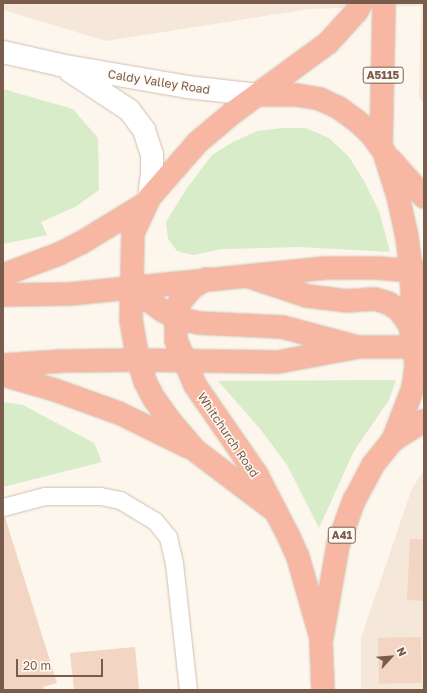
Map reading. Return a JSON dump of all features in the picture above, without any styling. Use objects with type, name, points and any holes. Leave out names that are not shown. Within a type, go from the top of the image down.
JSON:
[{"type":"highway","points":[[3,275],[59,254],[81,243],[147,201],[198,142],[235,111],[259,95],[328,43],[357,11],[361,3]]},
{"type":"highway","name":"A5115","points":[[382,150],[384,3]]},
{"type":"highway","points":[[259,95],[296,95],[320,99],[339,108],[357,121],[371,134],[382,150],[424,197]]},
{"type":"highway","name":"Whitchurch Road","points":[[323,690],[321,642],[338,545],[354,500],[373,465],[394,440],[413,388],[420,347],[417,272],[402,214],[382,150]]},
{"type":"highway","name":"Whitchurch Road","points":[[147,201],[133,233],[131,287],[131,320],[138,360],[145,381],[154,399],[171,422],[196,451],[274,510]]},
{"type":"highway","points":[[3,295],[70,294],[326,268],[377,268],[417,272]]},
{"type":"highway","points":[[3,366],[63,361],[184,360],[278,362],[358,347],[420,347],[399,310],[388,303],[375,299],[345,301],[307,296],[245,276]]},
{"type":"highway","name":"Whitchurch Road","points":[[206,279],[193,287],[180,302],[176,318],[176,340],[195,385],[257,475],[298,557],[321,642]]},
{"type":"highway","points":[[131,287],[162,310],[176,318],[199,323],[282,327],[358,347]]},
{"type":"highway","points":[[3,375],[55,390],[119,413],[196,451]]},
{"type":"highway","points":[[394,440],[424,422]]},
{"type":"street","name":"Caldy Valley Road","points":[[3,52],[60,65],[187,87],[259,95]]},
{"type":"street","name":"Caldy Valley Road","points":[[60,65],[129,110],[144,130],[152,154],[152,173],[147,201]]},
{"type":"lane","points":[[3,507],[45,496],[100,496],[120,500],[155,521],[168,537],[174,563],[188,690]]},
{"type":"shaded area","points":[[3,3],[424,3],[424,104],[419,98],[421,6],[310,9],[106,41],[3,10]]},
{"type":"shaded area","points":[[424,471],[424,690],[361,690],[361,638],[412,488]]},
{"type":"green space","points":[[3,89],[73,109],[98,138],[99,190],[75,207],[41,222],[47,235],[3,244]]},
{"type":"green space","points":[[282,128],[306,128],[329,138],[349,157],[364,181],[379,211],[390,252],[300,247],[222,249],[193,255],[177,251],[168,239],[166,222],[187,188],[212,155],[231,143],[257,131]]},
{"type":"green space","points":[[396,380],[389,400],[354,451],[319,528],[287,465],[261,430],[218,381]]},
{"type":"green space","points":[[3,402],[23,405],[94,443],[102,462],[3,487]]},
{"type":"building","points":[[3,511],[57,683],[43,687],[44,690],[3,690]]},
{"type":"building","points":[[410,539],[424,539],[424,601],[407,600]]},
{"type":"building","points":[[421,637],[422,683],[379,684],[378,638]]},
{"type":"building","points":[[135,647],[139,690],[74,690],[70,653]]}]
